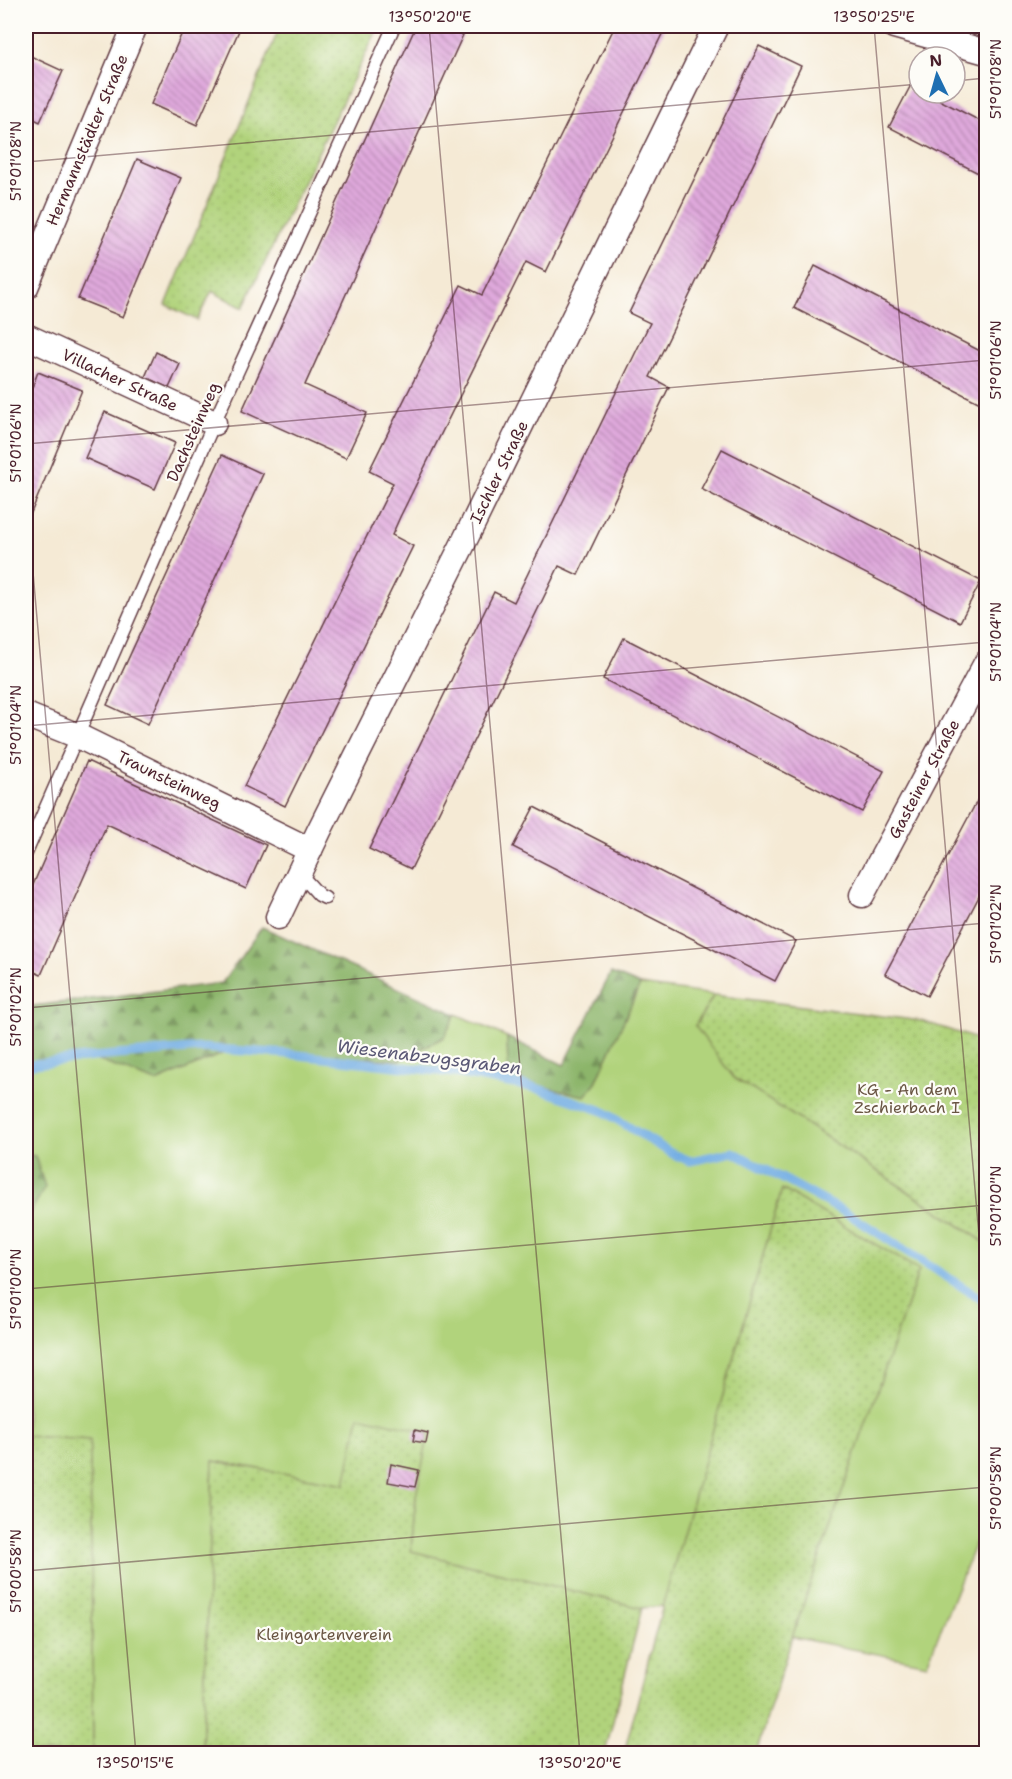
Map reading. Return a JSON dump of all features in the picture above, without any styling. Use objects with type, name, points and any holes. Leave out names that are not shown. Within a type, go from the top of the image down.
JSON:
[{"type":"street","name":"Hermannstädter Straße","points":[[26,287],[135,26]]},
{"type":"street","name":"Ischler Straße","points":[[278,916],[716,26]]},
{"type":"street","points":[[894,26],[987,52]]},
{"type":"street","name":"Villacher Straße","points":[[26,336],[214,423]]},
{"type":"street","name":"Gasteiner Straße","points":[[862,895],[987,663]]},
{"type":"street","name":"Traunsteinweg","points":[[26,715],[78,736],[310,850]]},
{"type":"lane","name":"Dachsteinweg","points":[[26,853],[214,423],[394,26]]},
{"type":"lane","points":[[299,873],[319,895],[325,898]]},
{"type":"green space","points":[[280,26],[379,26],[243,308],[212,291],[197,320],[166,305]]},
{"type":"green space","points":[[262,927],[456,1014],[444,1037],[400,1060],[226,1052],[156,1082],[94,1059],[26,1068],[26,1007],[222,983]]},
{"type":"green space","points":[[611,973],[640,985],[596,1082],[585,1096],[525,1083],[508,1067],[507,1037],[564,1065]]},
{"type":"green space","points":[[640,985],[714,995],[695,1026],[802,1121],[986,1243],[986,1516],[927,1664],[792,1637],[918,1271],[782,1190],[663,1606],[641,1608],[411,1551],[416,1496],[213,1461],[202,1753],[93,1753],[90,1440],[26,1436],[26,1217],[29,1215],[35,1156],[26,1155],[26,1068],[94,1059],[156,1082],[226,1052],[400,1060],[444,1037],[456,1014],[507,1037],[508,1067],[596,1082]]},
{"type":"green space","name":"KG - An dem Zschierbach I","points":[[714,995],[922,1021],[986,1042],[986,1243],[734,1078],[695,1026]]},
{"type":"green space","points":[[26,1155],[35,1156],[45,1187],[26,1217]]},
{"type":"green space","points":[[782,1189],[919,1270],[792,1637],[756,1753],[624,1753],[665,1597]]},
{"type":"green space","name":"Kleingartenverein","points":[[359,1416],[429,1432],[416,1496],[411,1551],[642,1608],[605,1753],[202,1754],[213,1461],[345,1484]]},
{"type":"green space","points":[[26,1436],[90,1440],[93,1753],[26,1753]]},
{"type":"building","points":[[185,26],[241,26],[197,125],[151,104]]},
{"type":"building","points":[[416,26],[467,26],[305,385],[367,413],[346,458],[242,411]]},
{"type":"building","points":[[615,26],[666,26],[546,272],[526,262],[400,517],[392,535],[413,546],[285,806],[244,786],[393,483],[369,471],[461,285],[482,295]]},
{"type":"building","points":[[759,46],[801,66],[650,377],[669,387],[578,575],[559,566],[411,869],[369,849],[494,592],[514,602],[650,323],[629,313]]},
{"type":"building","points":[[26,54],[63,71],[40,122],[26,115]]},
{"type":"building","points":[[907,93],[907,105],[949,105],[986,124],[986,177],[889,127]]},
{"type":"building","points":[[137,159],[181,178],[123,317],[78,299]]},
{"type":"building","points":[[815,266],[986,354],[986,406],[794,308]]},
{"type":"building","points":[[156,352],[180,364],[169,388],[145,377]]},
{"type":"building","points":[[38,372],[82,390],[26,525],[26,403]]},
{"type":"building","points":[[105,412],[175,443],[155,489],[85,458]]},
{"type":"building","points":[[722,449],[981,581],[960,622],[701,489]]},
{"type":"building","points":[[222,455],[263,474],[148,724],[107,705]]},
{"type":"building","points":[[624,638],[884,771],[862,812],[603,679]]},
{"type":"building","points":[[87,761],[266,845],[246,889],[107,824],[41,975],[26,968],[26,901]]},
{"type":"building","points":[[986,784],[986,883],[927,996],[885,974]]},
{"type":"building","points":[[534,807],[796,941],[775,981],[513,847]]},
{"type":"building","points":[[415,1430],[428,1433],[426,1443],[413,1441]]},
{"type":"building","points":[[391,1464],[419,1470],[415,1487],[388,1482]]},
{"type":"waterway","name":"Wiesenabzugsgraben","points":[[26,1065],[201,1048],[290,1054],[456,1073],[536,1088],[603,1111],[671,1153],[690,1161],[733,1152],[850,1215],[986,1302]]}]
